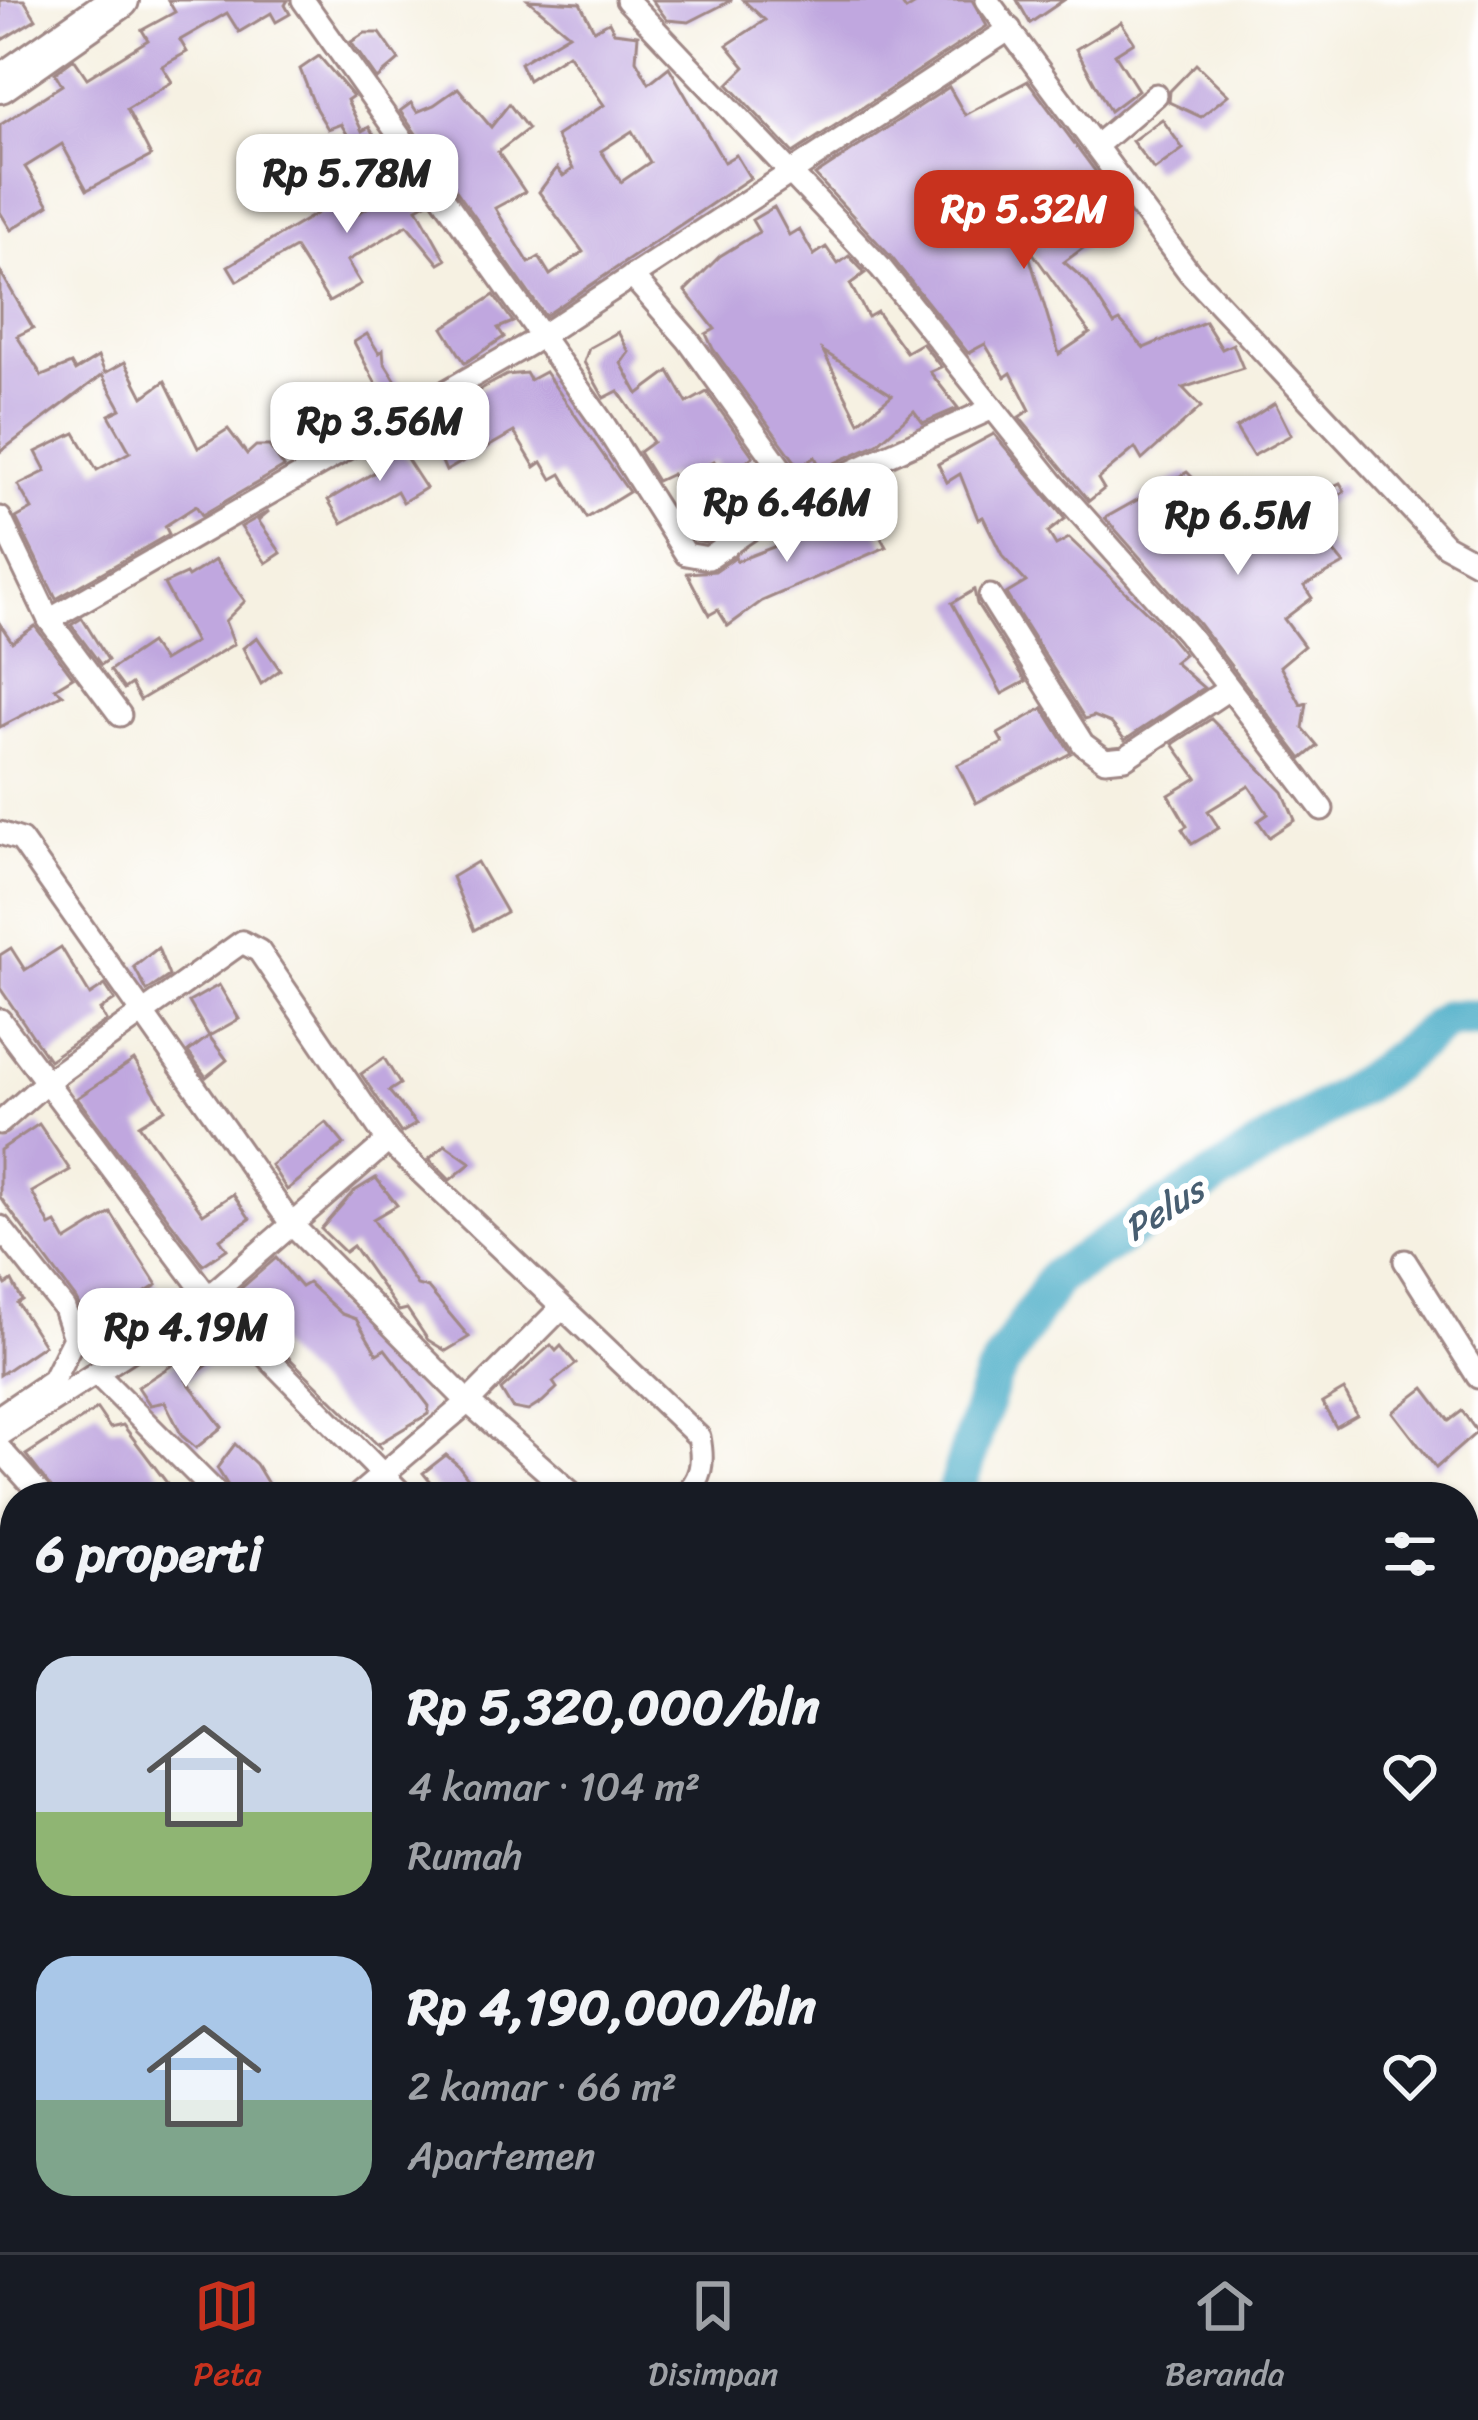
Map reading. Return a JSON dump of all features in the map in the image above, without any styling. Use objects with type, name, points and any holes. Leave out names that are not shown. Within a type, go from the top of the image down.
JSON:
[{"type":"main road","points":[[0,84],[120,0]]},
{"type":"street","points":[[303,0],[603,422],[686,554],[708,558],[800,496],[993,407]]},
{"type":"street","points":[[627,0],[881,268],[1187,634],[1322,809]]},
{"type":"street","points":[[987,0],[1189,272],[1444,545],[1478,563]]},
{"type":"street","points":[[49,620],[541,336],[1010,29]]},
{"type":"street","points":[[1096,146],[1156,95]]},
{"type":"street","points":[[632,276],[688,340],[800,496]]},
{"type":"street","points":[[0,518],[49,620],[120,716]]},
{"type":"street","points":[[990,596],[1083,744],[1105,760],[1125,758],[1227,689]]},
{"type":"street","points":[[0,833],[22,840],[292,1225],[468,1402],[559,1482]]},
{"type":"street","points":[[0,1123],[46,1082],[242,942],[248,943],[259,951],[388,1141],[699,1437],[703,1461],[698,1482]]},
{"type":"street","points":[[0,1019],[208,1297],[391,1482]]},
{"type":"street","points":[[0,1435],[208,1297],[388,1141]]},
{"type":"street","points":[[0,1227],[64,1308],[74,1338],[53,1380],[0,1416]]},
{"type":"street","points":[[1405,1261],[1478,1377]]},
{"type":"street","points":[[374,1482],[468,1402],[561,1308]]},
{"type":"street","points":[[96,1373],[205,1482]]},
{"type":"street","points":[[0,1449],[30,1482]]},
{"type":"building","points":[[0,0],[24,0],[36,19],[0,41]]},
{"type":"building","points":[[168,0],[288,0],[285,5],[290,14],[276,22],[271,13],[239,32],[227,13],[180,40],[187,52],[162,66],[172,82],[127,109],[151,156],[87,190],[62,144],[25,167],[49,205],[11,230],[0,212],[0,125],[62,85],[55,73],[74,59],[87,78],[148,40],[142,30],[175,12]]},
{"type":"building","points":[[528,0],[580,3],[594,30],[609,22],[614,32],[638,35],[636,60],[649,83],[669,67],[724,162],[736,155],[750,178],[545,316],[400,111],[411,103],[417,112],[458,88],[491,127],[509,104],[528,129],[498,152],[525,192],[495,208],[529,263],[539,257],[550,275],[583,252],[539,192],[557,168],[563,176],[573,169],[556,136],[604,105],[568,54],[528,80],[520,63],[569,34]],"holes":[[[632,131],[650,162],[621,182],[601,151]]]},
{"type":"building","points":[[652,0],[732,0],[689,22],[667,20]]},
{"type":"building","points":[[743,0],[899,0],[906,10],[922,0],[972,0],[987,26],[793,153],[728,84],[745,67],[727,45],[765,20]]},
{"type":"building","points":[[1017,0],[1064,0],[1030,23]]},
{"type":"building","points":[[1121,22],[1134,42],[1115,54],[1138,90],[1110,111],[1076,49]]},
{"type":"building","points":[[365,33],[380,33],[399,60],[377,79],[351,42]]},
{"type":"building","points":[[319,56],[353,96],[347,100],[362,131],[369,127],[378,142],[370,147],[375,159],[365,164],[341,124],[328,129],[316,109],[300,69]]},
{"type":"building","points":[[1196,64],[1228,95],[1201,117],[1169,102],[1170,91]]},
{"type":"building","points":[[1028,81],[1128,215],[1083,242],[1086,246],[1064,262],[1087,282],[1114,324],[1120,321],[1144,348],[1205,322],[1222,349],[1233,344],[1243,368],[1183,388],[1201,407],[1142,460],[1135,448],[1098,479],[1104,489],[1089,501],[1019,417],[1030,410],[1011,373],[1005,377],[985,344],[968,353],[892,258],[815,175],[949,87],[965,115]],"holes":[[[1025,242],[1090,333],[1059,354]]]},
{"type":"building","points":[[1162,119],[1183,149],[1154,170],[1132,141]]},
{"type":"building","points":[[402,165],[428,202],[417,208],[446,260],[439,264],[407,225],[347,261],[361,284],[329,302],[295,248],[237,281],[228,266],[331,205],[345,221],[385,197],[376,180]]},
{"type":"building","points":[[774,207],[789,235],[799,229],[814,255],[826,247],[838,264],[849,256],[865,273],[850,284],[868,317],[877,312],[906,352],[922,343],[941,367],[930,372],[958,408],[923,423],[914,411],[877,444],[821,469],[815,457],[799,467],[713,349],[706,334],[715,329],[685,291],[720,256],[759,232],[752,220]],"holes":[[[823,351],[892,395],[859,422]]]},
{"type":"building","points":[[0,271],[33,328],[17,336],[42,376],[71,364],[75,371],[98,357],[105,373],[125,362],[143,397],[165,381],[198,448],[228,429],[247,454],[256,446],[269,446],[284,467],[202,515],[196,506],[165,526],[169,534],[56,599],[16,518],[32,509],[18,485],[46,471],[36,452],[75,433],[97,470],[130,452],[109,415],[121,409],[102,375],[0,452]]},
{"type":"building","points":[[494,295],[513,322],[498,328],[504,337],[465,363],[443,328]]},
{"type":"building","points":[[618,332],[629,352],[621,363],[638,394],[669,371],[687,403],[707,392],[753,456],[741,467],[744,473],[727,483],[714,461],[676,482],[672,474],[657,481],[639,452],[653,442],[618,391],[604,398],[584,362],[589,348]]},
{"type":"building","points":[[367,334],[379,353],[383,350],[384,362],[406,397],[388,407],[354,342]]},
{"type":"building","points":[[545,372],[629,492],[587,518],[561,474],[552,479],[542,462],[535,467],[514,432],[446,471],[437,450],[458,407],[481,389],[507,375],[526,373],[530,380]]},
{"type":"building","points":[[294,388],[317,430],[289,446],[277,403]]},
{"type":"building","points":[[1275,403],[1291,435],[1253,456],[1236,428]]},
{"type":"building","points":[[994,434],[1065,519],[1048,532],[1056,545],[1069,538],[1157,622],[1184,654],[1174,662],[1204,688],[1125,740],[1111,723],[1094,716],[1085,719],[1006,594],[1026,582],[1003,557],[983,517],[978,519],[960,474],[947,482],[938,464]]},
{"type":"building","points":[[394,439],[426,488],[403,502],[397,491],[342,523],[328,500],[380,469],[376,461],[382,457],[380,448]]},
{"type":"building","points":[[1187,472],[1224,509],[1252,484],[1279,512],[1340,483],[1345,491],[1315,512],[1322,520],[1314,528],[1344,564],[1304,586],[1312,598],[1284,619],[1304,646],[1280,666],[1301,705],[1307,703],[1303,728],[1318,746],[1302,759],[1199,624],[1105,518]]},
{"type":"building","points":[[863,505],[886,547],[762,601],[728,626],[718,610],[709,615],[687,573],[715,571],[735,557],[737,561],[818,530],[813,520],[827,512],[832,521]]},
{"type":"building","points":[[704,510],[718,533],[705,542],[695,540],[683,522]]},
{"type":"building","points":[[269,511],[258,520],[281,553],[266,563],[241,527]]},
{"type":"building","points":[[215,560],[245,601],[225,621],[234,644],[140,700],[131,684],[124,689],[110,670],[150,643],[163,661],[195,642],[164,584],[188,577]]},
{"type":"building","points":[[974,590],[977,604],[1026,681],[1002,694],[952,603]]},
{"type":"building","points":[[82,618],[108,660],[101,665],[71,625]]},
{"type":"building","points":[[0,624],[12,642],[35,626],[73,677],[55,688],[63,694],[0,727]]},
{"type":"building","points":[[257,637],[280,670],[261,684],[243,648]]},
{"type":"building","points":[[1043,708],[1071,753],[976,803],[957,765],[1003,743],[998,734]]},
{"type":"building","points":[[1211,719],[1283,792],[1295,820],[1269,837],[1258,821],[1268,814],[1249,786],[1208,811],[1219,828],[1192,844],[1182,829],[1187,826],[1169,795],[1197,778],[1173,744]]},
{"type":"building","points":[[477,862],[506,912],[474,930],[452,877]]},
{"type":"building","points":[[61,947],[90,995],[105,985],[115,1000],[100,1010],[106,1021],[49,1060],[0,988],[0,955],[11,948],[25,970]]},
{"type":"building","points":[[158,948],[169,976],[147,991],[134,967]]},
{"type":"building","points":[[219,985],[239,1019],[209,1036],[189,1002]]},
{"type":"building","points":[[209,1036],[227,1060],[206,1077],[188,1052]]},
{"type":"building","points":[[384,1058],[400,1084],[389,1091],[416,1124],[401,1133],[361,1074]]},
{"type":"building","points":[[134,1060],[165,1109],[139,1125],[203,1214],[233,1194],[250,1219],[220,1239],[227,1249],[203,1265],[77,1098]]},
{"type":"building","points":[[326,1122],[344,1144],[287,1190],[271,1165]]},
{"type":"building","points":[[39,1124],[70,1170],[32,1192],[50,1226],[56,1223],[66,1241],[111,1213],[157,1285],[119,1309],[133,1331],[101,1352],[76,1299],[0,1197],[0,1150]]},
{"type":"building","points":[[445,1145],[471,1163],[450,1180],[429,1159]]},
{"type":"building","points":[[376,1178],[397,1205],[373,1219],[417,1285],[428,1288],[469,1337],[446,1351],[428,1340],[407,1309],[399,1311],[353,1246],[345,1252],[321,1229],[353,1192]]},
{"type":"building","points":[[276,1258],[301,1287],[308,1283],[342,1314],[356,1319],[377,1354],[385,1349],[429,1406],[428,1414],[378,1444],[382,1449],[281,1350],[239,1290]]},
{"type":"building","points":[[0,1275],[6,1285],[12,1281],[22,1300],[17,1303],[44,1345],[0,1375]]},
{"type":"building","points":[[203,1328],[222,1355],[186,1380],[222,1427],[196,1448],[182,1436],[165,1402],[150,1405],[138,1387],[186,1356],[179,1345]]},
{"type":"building","points":[[551,1345],[556,1351],[561,1346],[576,1364],[553,1382],[557,1388],[542,1402],[528,1411],[512,1408],[501,1390]]},
{"type":"building","points":[[1424,1388],[1449,1421],[1462,1411],[1477,1432],[1436,1468],[1393,1412]]},
{"type":"building","points":[[1344,1390],[1357,1415],[1336,1427],[1322,1403]]},
{"type":"building","points":[[97,1409],[110,1428],[123,1425],[166,1482],[47,1482],[26,1455]]},
{"type":"building","points":[[235,1444],[267,1482],[226,1482],[217,1468]]},
{"type":"building","points":[[446,1455],[471,1482],[430,1482],[423,1473]]},
{"type":"waterway","name":"Pelus","points":[[959,1482],[992,1378],[1056,1277],[1378,1074],[1448,1019],[1478,1019]]}]
